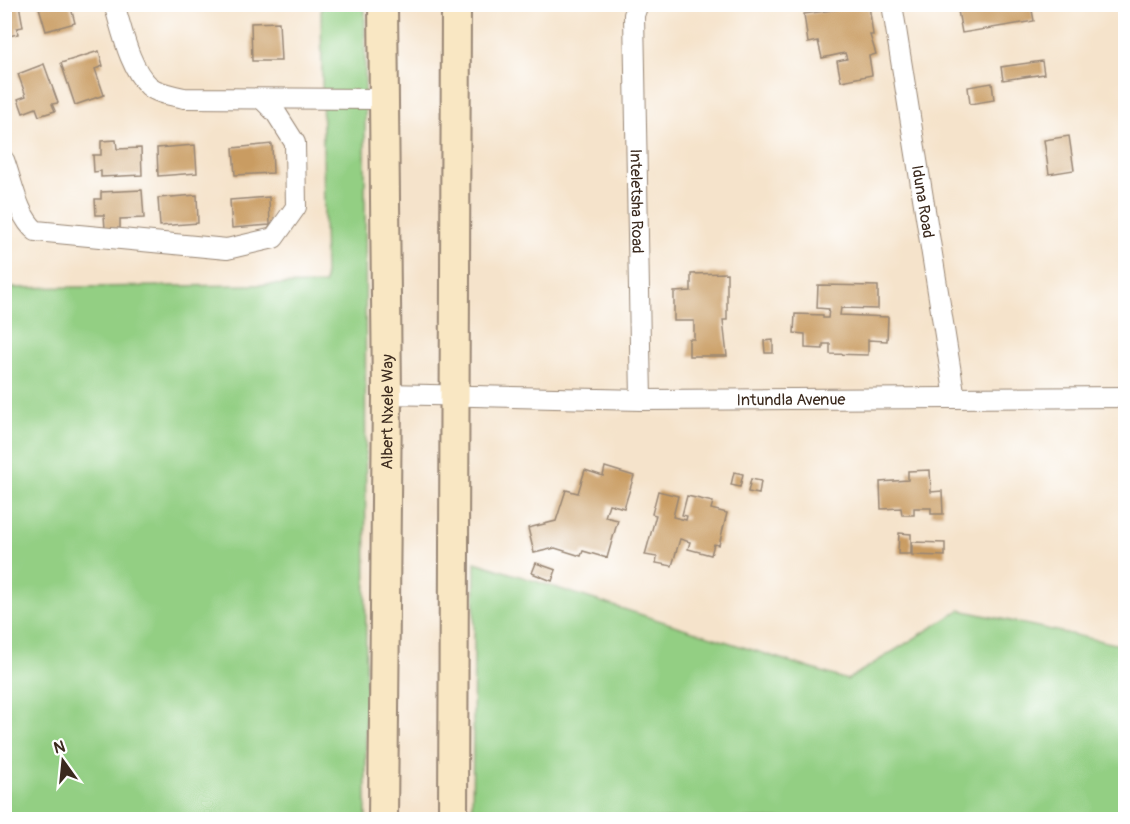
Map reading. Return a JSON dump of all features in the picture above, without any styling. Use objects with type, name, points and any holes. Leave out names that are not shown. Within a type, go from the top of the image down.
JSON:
[{"type":"main road","name":"Albert Nxele Way","points":[[383,4],[387,394],[383,819]]},
{"type":"main road","points":[[453,819],[456,4]]},
{"type":"street","points":[[114,4],[129,51],[140,74],[150,86],[184,98],[383,99]]},
{"type":"street","name":"Inteletsha Road","points":[[638,4],[634,15],[642,400]]},
{"type":"street","name":"Iduna Road","points":[[892,4],[955,398]]},
{"type":"street","points":[[4,160],[21,207],[31,227],[36,231],[227,249],[274,238],[296,207],[295,143],[276,113],[262,99]]},
{"type":"street","name":"Intundla Avenue","points":[[387,394],[642,400],[1125,398]]},
{"type":"green space","points":[[321,5],[365,5],[366,819],[5,819],[4,288],[325,284]]},
{"type":"green space","points":[[475,562],[847,680],[960,610],[1125,646],[1125,819],[472,819]]},
{"type":"building","points":[[4,4],[19,4],[23,27],[17,28],[18,34],[4,37]]},
{"type":"building","points":[[38,4],[70,4],[75,23],[46,31]]},
{"type":"building","points":[[869,5],[873,35],[870,35],[876,54],[869,56],[872,75],[841,81],[837,61],[847,59],[845,53],[822,58],[818,41],[808,43],[804,14]]},
{"type":"building","points":[[957,5],[1031,5],[1034,21],[962,33]]},
{"type":"building","points":[[279,22],[281,61],[252,61],[251,23]]},
{"type":"building","points":[[99,51],[103,66],[95,69],[104,95],[75,105],[61,63]]},
{"type":"building","points":[[1042,61],[1044,74],[1003,80],[1001,67]]},
{"type":"building","points":[[44,64],[58,103],[52,104],[55,111],[39,116],[36,108],[23,113],[18,99],[26,96],[18,74]]},
{"type":"building","points":[[992,83],[994,100],[970,104],[968,87]]},
{"type":"building","points":[[1069,136],[1074,170],[1049,174],[1044,140]]},
{"type":"building","points":[[116,140],[117,149],[141,148],[142,175],[101,177],[101,171],[94,172],[93,155],[101,155],[101,141]]},
{"type":"building","points":[[272,144],[273,173],[235,175],[233,148]]},
{"type":"building","points":[[195,145],[197,173],[158,176],[157,148]]},
{"type":"building","points":[[142,190],[144,218],[120,219],[120,228],[105,229],[104,215],[96,215],[95,199],[101,199],[101,192]]},
{"type":"building","points":[[197,195],[198,223],[160,226],[158,198]]},
{"type":"building","points":[[269,197],[270,225],[232,228],[230,200]]},
{"type":"building","points":[[727,273],[727,320],[723,320],[727,356],[689,356],[689,339],[694,339],[694,321],[674,321],[674,292],[691,291],[691,274]]},
{"type":"building","points":[[818,285],[878,286],[878,309],[841,308],[840,315],[888,317],[887,341],[868,340],[868,355],[830,354],[830,344],[823,344],[823,349],[805,348],[805,334],[794,333],[795,314],[823,315],[823,318],[828,318],[829,309],[817,308]]},
{"type":"building","points":[[773,340],[773,353],[765,353],[764,341]]},
{"type":"building","points":[[605,467],[634,476],[624,508],[609,504],[605,517],[618,520],[607,558],[583,551],[581,556],[555,548],[534,553],[528,528],[556,521],[566,490],[578,493],[585,470],[603,476]]},
{"type":"building","points":[[930,470],[931,492],[942,491],[943,514],[931,514],[931,508],[914,508],[914,515],[902,515],[901,508],[881,509],[880,482],[908,480],[908,471]]},
{"type":"building","points":[[734,472],[743,474],[740,487],[731,485]]},
{"type":"building","points":[[751,479],[761,481],[759,494],[748,492]]},
{"type":"building","points":[[658,491],[678,496],[673,517],[686,520],[687,516],[682,515],[687,496],[713,502],[711,509],[727,513],[719,545],[714,544],[711,555],[688,549],[690,542],[680,539],[672,566],[656,563],[657,557],[645,555],[656,515],[652,514]]},
{"type":"building","points":[[899,533],[911,534],[911,554],[898,554]]},
{"type":"building","points":[[912,542],[945,543],[945,556],[912,555]]},
{"type":"building","points":[[536,563],[556,570],[552,581],[532,573]]}]
